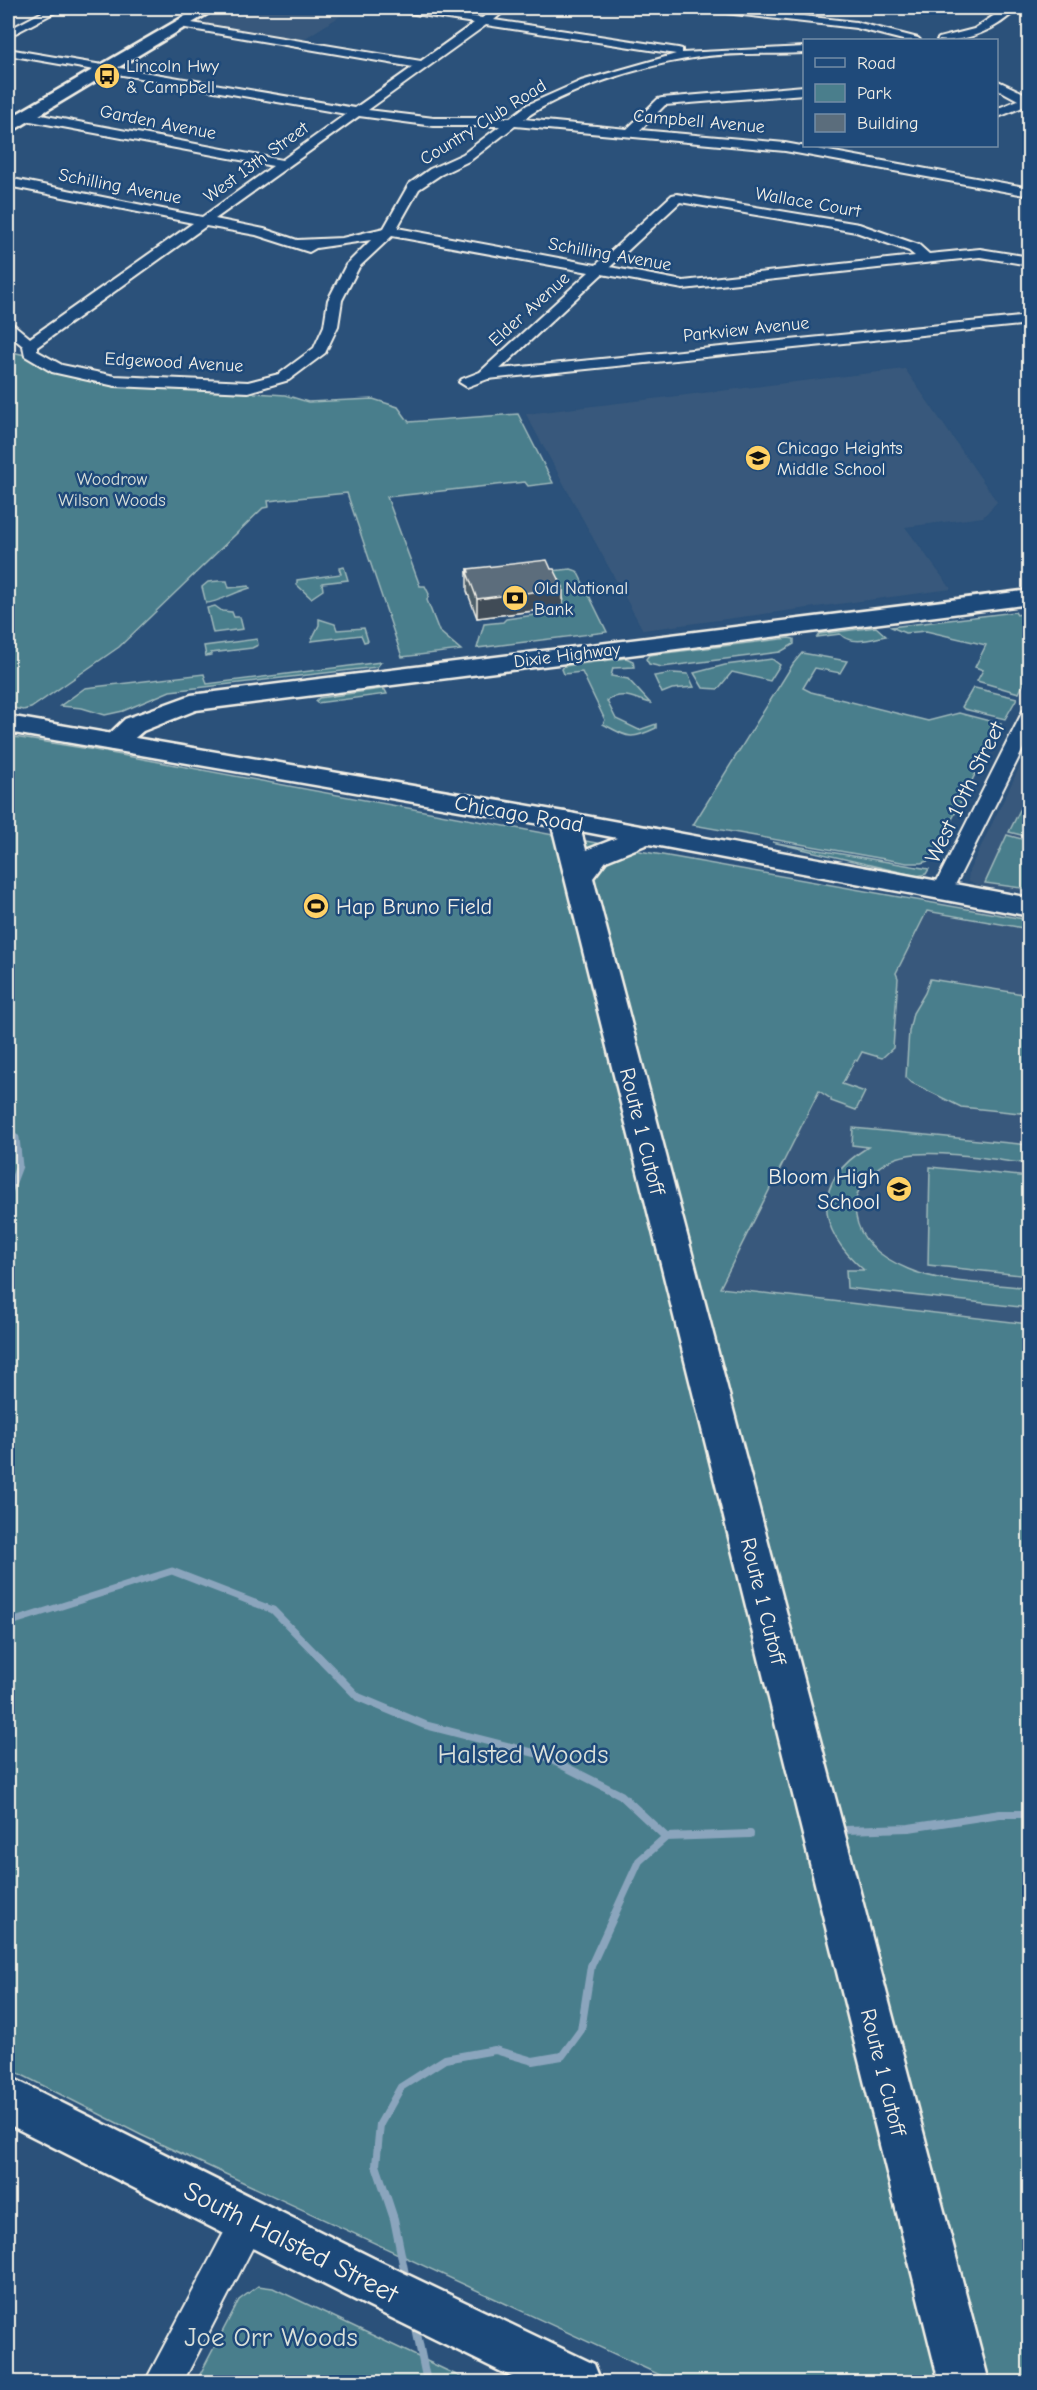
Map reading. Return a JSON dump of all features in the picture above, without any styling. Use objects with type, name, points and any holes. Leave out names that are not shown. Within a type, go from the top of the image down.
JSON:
[{"type":"main road","points":[[8,126],[209,8]]},
{"type":"main road","name":"Dixie Highway","points":[[114,742],[134,725],[191,703],[1029,597]]},
{"type":"main road","name":"Chicago Road","points":[[8,724],[564,820],[1029,907]]},
{"type":"main road","name":"Route 1 Cutoff","points":[[564,820],[963,2381]]},
{"type":"main road","points":[[579,878],[596,855],[645,835]]},
{"type":"main road","name":"South Halsted Street","points":[[8,2098],[362,2278],[576,2382]]},
{"type":"street","points":[[8,34],[57,8]]},
{"type":"street","points":[[395,8],[484,21],[657,54]]},
{"type":"street","name":"West 13th Street","points":[[30,345],[503,8]]},
{"type":"street","points":[[708,8],[856,25],[910,39]]},
{"type":"street","points":[[947,39],[978,31],[1012,8]]},
{"type":"street","points":[[180,24],[423,65]]},
{"type":"street","name":"Country Club Road","points":[[284,377],[320,350],[331,326],[343,260],[389,231],[414,187],[435,172],[467,157],[531,108],[657,54],[803,50]]},
{"type":"street","name":"Campbell Avenue","points":[[8,52],[356,112],[434,122],[465,130],[486,143]]},
{"type":"street","points":[[998,84],[1028,99]]},
{"type":"street","points":[[630,133],[662,102],[803,90]]},
{"type":"street","points":[[998,113],[1028,99]]},
{"type":"street","name":"Garden Avenue","points":[[25,116],[284,164]]},
{"type":"street","name":"Campbell Avenue","points":[[434,122],[512,122],[785,147],[1029,192]]},
{"type":"street","points":[[785,147],[803,145]]},
{"type":"street","points":[[874,147],[877,157],[874,162]]},
{"type":"street","name":"Schilling Avenue","points":[[8,182],[259,232],[343,260]]},
{"type":"street","name":"Wallace Court","points":[[677,198],[859,228],[914,248],[926,259]]},
{"type":"street","name":"Elder Avenue","points":[[485,375],[677,198]]},
{"type":"street","name":"Schilling Avenue","points":[[294,244],[343,243],[389,231],[683,285],[980,253],[1029,261]]},
{"type":"street","name":"Parkview Avenue","points":[[467,382],[485,375],[1029,320]]},
{"type":"street","name":"Edgewood Avenue","points":[[8,327],[30,345],[30,353],[57,369],[115,381],[249,387],[284,377]]},
{"type":"street","name":"West 10th Street","points":[[942,891],[1029,715]]},
{"type":"street","points":[[163,2382],[249,2220]]},
{"type":"shaded area","points":[[226,8],[353,8],[302,40],[199,24]]},
{"type":"shaded area","name":"Chicago Heights Middle School","points":[[905,369],[997,502],[983,517],[905,527],[951,589],[643,630],[526,414]]},
{"type":"shaded area","points":[[1029,748],[1029,893],[977,885],[968,880],[969,871]]},
{"type":"shaded area","name":"Bloom High School","points":[[915,899],[1029,917],[1029,1324],[720,1288]]},
{"type":"green space","name":"Woodrow Wilson Woods","points":[[8,351],[25,355],[52,370],[130,385],[285,395],[308,402],[373,399],[398,407],[409,422],[518,414],[553,483],[528,486],[525,482],[387,497],[420,586],[425,586],[429,594],[427,600],[439,631],[461,650],[402,657],[347,493],[268,501],[269,507],[263,508],[119,647],[31,708],[23,710],[8,707]]},
{"type":"green space","points":[[344,567],[348,580],[322,583],[323,590],[311,598],[297,585],[297,580],[341,574],[339,568]]},
{"type":"green space","points":[[571,569],[577,571],[607,632],[477,648],[484,624],[565,611],[561,601],[564,600],[552,571]]},
{"type":"green space","points":[[227,581],[229,588],[249,586],[250,588],[206,603],[202,587],[208,582]]},
{"type":"green space","points":[[215,606],[222,611],[232,612],[234,617],[240,617],[243,629],[213,633],[207,608]]},
{"type":"green space","points":[[1015,612],[1017,615],[1030,612],[1029,672],[1019,693],[977,681],[983,670],[975,667],[986,645],[926,631],[905,633],[891,627]]},
{"type":"green space","points":[[319,619],[335,624],[337,630],[364,628],[368,641],[364,642],[361,635],[311,641],[319,625]]},
{"type":"green space","points":[[876,627],[886,636],[862,641],[850,640],[840,634],[817,637],[819,634]]},
{"type":"green space","points":[[257,639],[258,645],[252,648],[211,653],[206,656],[204,646]]},
{"type":"green space","points":[[794,639],[794,644],[780,652],[662,667],[649,664],[646,659],[649,655]]},
{"type":"green space","points":[[802,653],[847,661],[840,673],[815,668],[803,688],[811,692],[928,721],[959,713],[1001,724],[931,860],[907,863],[693,825]]},
{"type":"green space","points":[[626,658],[633,661],[634,667],[613,668],[611,676],[628,679],[650,703],[623,696],[607,701],[616,719],[639,730],[656,724],[656,728],[634,736],[629,736],[603,724],[605,720],[582,672],[564,674],[562,669],[564,666]]},
{"type":"green space","points":[[772,659],[780,665],[770,681],[732,672],[718,689],[703,688],[694,673],[725,665]]},
{"type":"green space","points":[[381,662],[377,667],[170,691],[123,711],[105,715],[82,708],[60,706],[85,688],[204,674],[207,684]]},
{"type":"green space","points":[[673,673],[688,674],[694,687],[672,689],[662,693],[654,676]]},
{"type":"green space","points":[[973,688],[1017,698],[1005,719],[964,709],[962,707]]},
{"type":"green space","points":[[381,689],[387,694],[317,703],[316,701],[319,698]]},
{"type":"green space","name":"Halsted Woods","points":[[8,736],[1029,920],[1029,929],[927,911],[896,973],[898,978],[893,1048],[882,1058],[862,1052],[857,1061],[855,1060],[842,1084],[865,1092],[856,1110],[831,1101],[819,1091],[720,1288],[1029,1324],[1029,2382],[675,2382],[141,2135],[8,2068]]},
{"type":"green space","points":[[1030,793],[1029,837],[1009,832]]},
{"type":"green space","points":[[1007,835],[1029,841],[1029,889],[985,883]]},
{"type":"green space","points":[[772,842],[929,869],[926,874],[917,876]]},
{"type":"green space","points":[[930,979],[1029,995],[1029,1114],[961,1107],[912,1083],[906,1077],[909,1031],[913,1013]]},
{"type":"green space","points":[[853,1128],[1029,1145],[1029,1164],[928,1153],[903,1156],[892,1160],[872,1173],[864,1182],[858,1192],[856,1216],[858,1226],[868,1242],[890,1260],[908,1269],[936,1278],[1029,1288],[1029,1308],[847,1288],[846,1270],[864,1270],[836,1238],[829,1222],[827,1206],[829,1190],[837,1175],[849,1161],[868,1147],[852,1145]]},
{"type":"green space","points":[[930,1167],[1029,1177],[1029,1276],[928,1265]]},
{"type":"green space","name":"Joe Orr Woods","points":[[258,2286],[273,2288],[471,2382],[196,2382],[239,2300]]},
{"type":"building","points":[[547,560],[563,587],[477,599],[467,572],[469,572],[468,569]]},
{"type":"waterway","points":[[8,1135],[16,1138],[19,1166],[8,1195]]},
{"type":"waterway","points":[[8,1623],[172,1571],[273,1610],[320,1658]]},
{"type":"waterway","points":[[318,1656],[358,1697],[425,1725],[542,1755],[621,1795],[666,1837]]},
{"type":"waterway","points":[[845,1830],[909,1828],[1000,1814],[1030,1814]]},
{"type":"waterway","points":[[666,1837],[750,1834]]},
{"type":"waterway","points":[[406,2279],[394,2219],[376,2165],[380,2124],[401,2087],[445,2059],[495,2050],[533,2061],[562,2056],[581,2030],[591,1966],[639,1861],[666,1837]]},
{"type":"waterway","points":[[415,2324],[427,2382]]},
{"type":"place","name":"Lincoln Hwy & Campbell","points":[[107,76]]},
{"type":"place","name":"Chicago Heights Middle School","points":[[758,458]]},
{"type":"place","name":"Old National Bank","points":[[515,598]]},
{"type":"place","name":"Hap Bruno Field","points":[[316,906]]},
{"type":"place","name":"Bloom High School","points":[[899,1189]]}]
